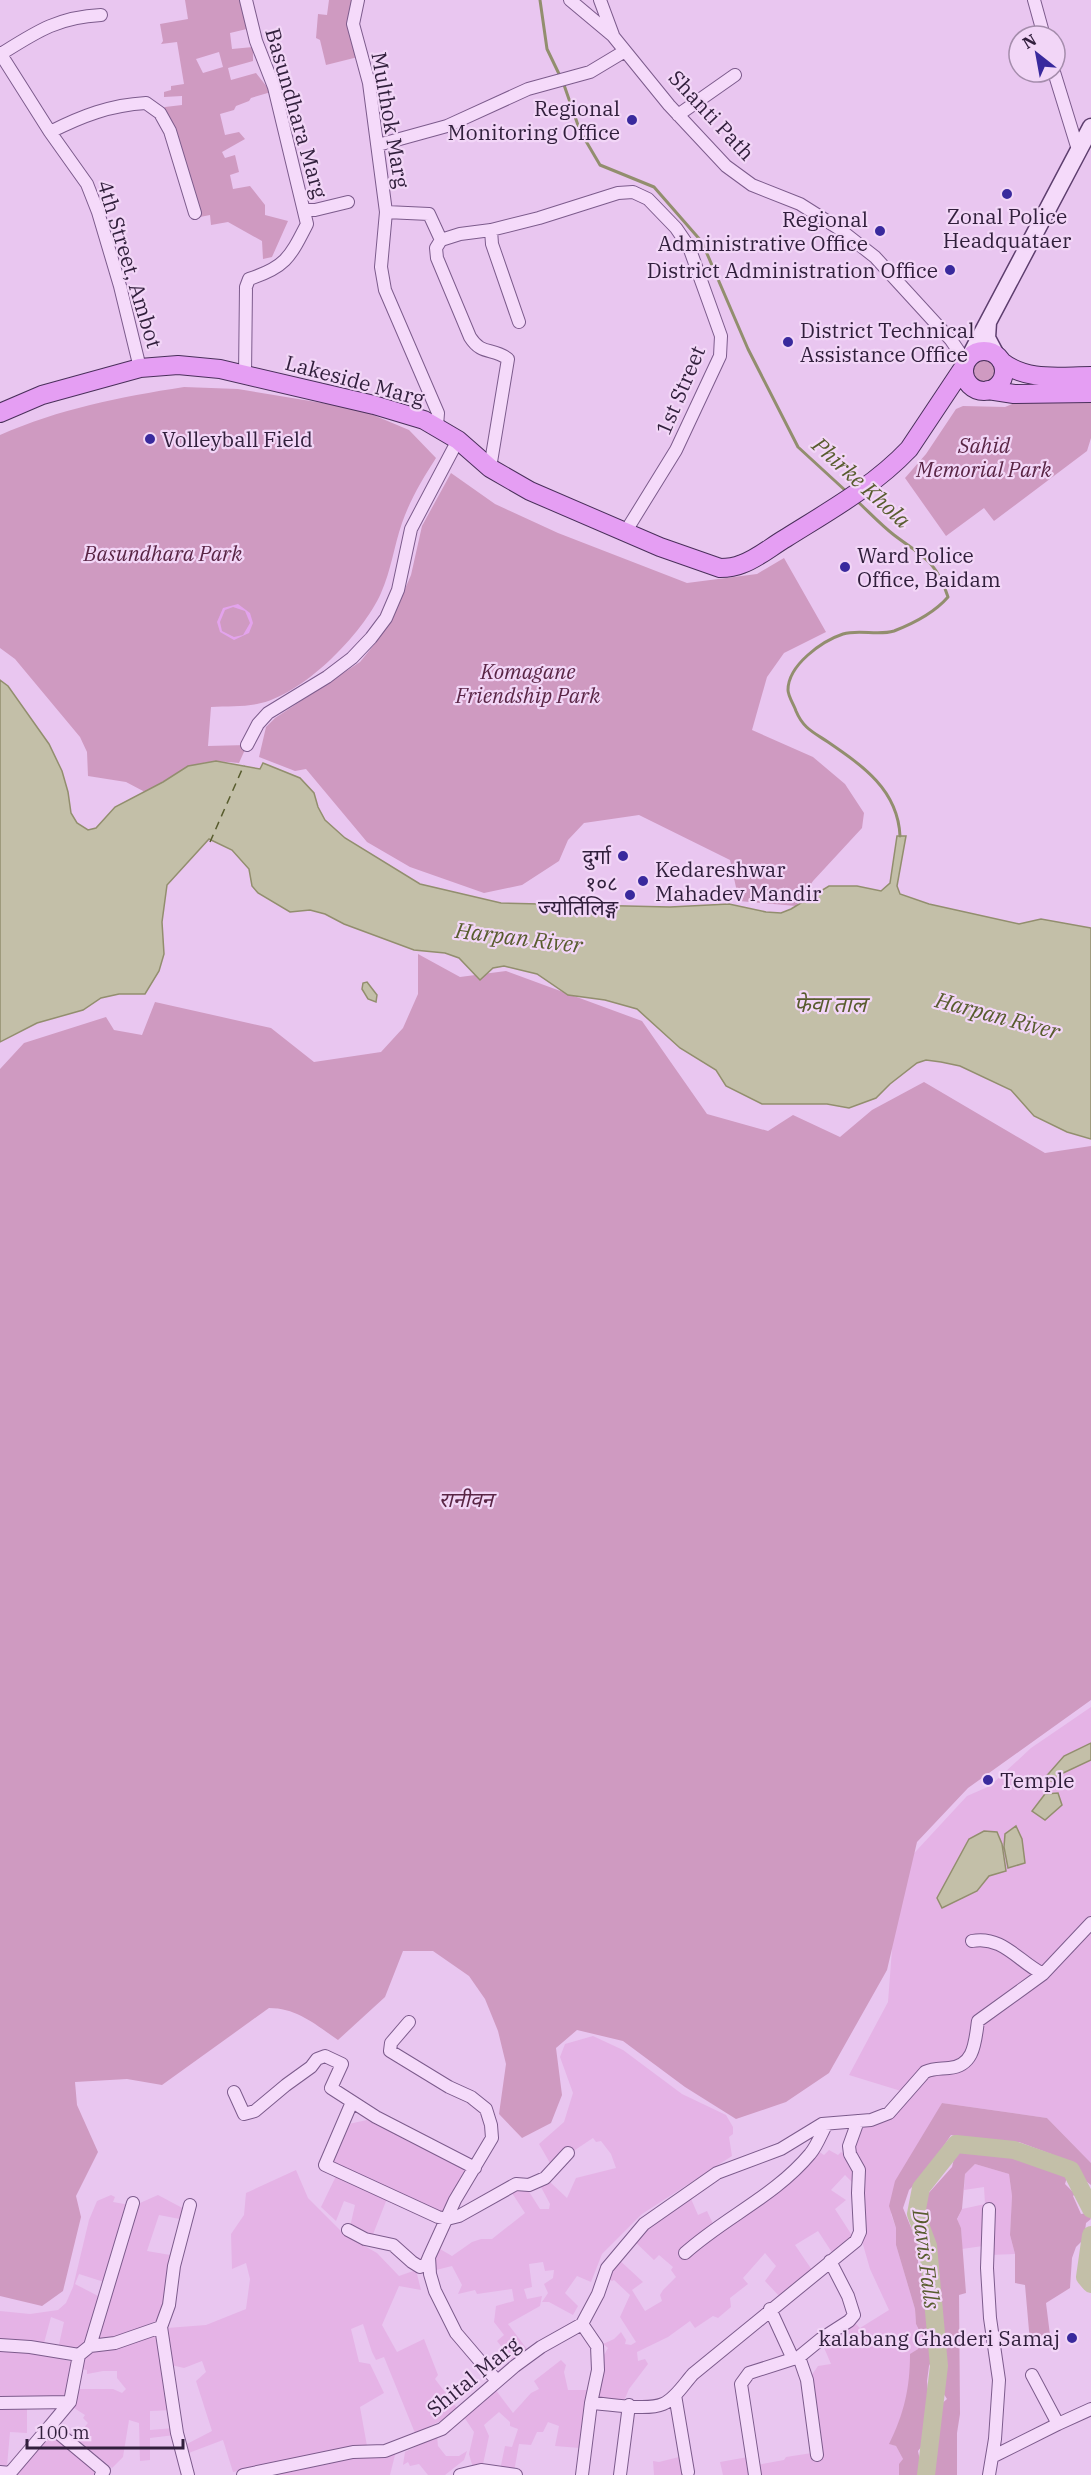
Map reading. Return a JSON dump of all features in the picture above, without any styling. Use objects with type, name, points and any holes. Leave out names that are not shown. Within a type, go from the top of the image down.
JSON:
[{"type":"main road","points":[[1091,127],[989,318],[967,362],[964,374],[967,382],[974,388],[985,391],[1014,394],[1091,393]]},
{"type":"main road","points":[[930,416],[941,406],[960,396],[985,391],[998,385],[1003,376],[998,358],[987,338],[989,318]]},
{"type":"main road","points":[[967,362],[982,352],[998,358],[1013,371],[1022,374],[1091,376]]},
{"type":"main road","name":"Lakeside Marg","points":[[0,413],[42,395],[140,368],[178,365],[245,375],[374,405],[437,426],[458,440],[490,468],[558,504],[660,547],[720,568],[745,564],[863,489],[909,449],[967,362]]},
{"type":"street","name":"Basundhara Marg","points":[[245,375],[246,287],[249,279],[280,266],[287,260],[307,224],[274,87],[256,41],[246,0]]},
{"type":"street","name":"Multhok Marg","points":[[358,0],[353,24],[369,83],[386,212],[429,214],[441,240]]},
{"type":"street","name":"Shanti Path","points":[[570,0],[613,36],[678,115],[726,166],[743,180],[800,204],[838,228],[875,257],[951,340],[967,362]]},
{"type":"street","points":[[600,0],[613,36]]},
{"type":"street","points":[[1034,0],[1041,24]]},
{"type":"street","points":[[1,54],[47,26],[80,17],[101,15]]},
{"type":"street","points":[[378,145],[447,126],[549,82],[590,72],[625,51]]},
{"type":"street","name":"4th Street, Ambot","points":[[1,54],[50,132],[83,176],[93,196],[120,286],[140,368]]},
{"type":"street","points":[[678,115],[735,75]]},
{"type":"street","points":[[1058,84],[1079,153]]},
{"type":"street","points":[[50,132],[84,115],[129,104],[146,103],[160,113],[170,131],[195,213]]},
{"type":"street","name":"1st Street","points":[[441,240],[539,218],[618,193],[633,192],[648,198],[676,228],[689,247],[721,336],[720,356],[676,450],[626,531]]},
{"type":"street","points":[[305,210],[315,210],[348,202]]},
{"type":"street","points":[[386,212],[381,267],[385,290],[438,413],[437,426]]},
{"type":"street","points":[[491,230],[492,244],[519,322]]},
{"type":"street","points":[[441,240],[436,248],[437,258],[476,348],[486,352],[500,353],[508,359],[490,468]]},
{"type":"street","points":[[248,745],[258,724],[268,713],[327,677],[352,658],[386,618],[398,591],[411,529],[458,440]]},
{"type":"street","points":[[582,2475],[591,2403],[598,2370],[597,2346],[582,2324],[598,2294],[607,2268],[644,2224],[717,2173],[781,2149],[822,2124],[879,2118],[889,2113],[925,2072],[933,2068],[951,2068],[967,2060],[976,2048],[978,2021],[1043,1974],[1091,1923]]},
{"type":"street","points":[[972,1941],[985,1939],[1001,1945],[1020,1957],[1028,1967],[1043,1974]]},
{"type":"street","points":[[348,2230],[365,2239],[393,2245],[420,2266],[426,2264],[447,2219],[492,2138],[486,2109],[471,2097],[449,2087],[390,2051],[391,2043],[409,2022]]},
{"type":"street","points":[[234,2092],[244,2114],[255,2111],[300,2076],[317,2059],[325,2056],[342,2064],[331,2088],[352,2102],[475,2168]]},
{"type":"street","points":[[352,2102],[325,2165],[438,2217],[447,2219],[472,2210],[516,2184],[529,2186],[544,2178],[568,2153]]},
{"type":"street","points":[[591,2403],[653,2407],[664,2404],[675,2396],[693,2374],[856,2241],[860,2232],[859,2170],[850,2154],[849,2146],[858,2121]]},
{"type":"street","points":[[686,2253],[708,2233],[744,2211],[781,2183],[811,2152],[826,2125]]},
{"type":"street","points":[[90,2346],[133,2203]]},
{"type":"street","points":[[188,2475],[177,2433],[161,2327],[169,2305],[174,2266],[190,2205]]},
{"type":"street","points":[[989,2209],[987,2268],[990,2318],[999,2380],[990,2475]]},
{"type":"street","points":[[429,2257],[430,2274],[435,2291],[450,2323],[462,2342],[497,2382]]},
{"type":"street","points":[[754,2475],[741,2385],[749,2373],[796,2358],[849,2321],[854,2315],[848,2296],[830,2261]]},
{"type":"street","points":[[770,2309],[807,2380],[817,2455]]},
{"type":"street","name":"Shital Marg","points":[[244,2475],[353,2452],[385,2451],[442,2429],[541,2347],[582,2324]]},
{"type":"street","points":[[0,2472],[10,2473],[70,2402],[79,2355],[90,2346],[116,2343],[161,2327]]},
{"type":"street","points":[[0,2345],[79,2355]]},
{"type":"street","points":[[1032,2375],[1058,2424]]},
{"type":"street","points":[[675,2396],[688,2472]]},
{"type":"street","points":[[0,2403],[70,2402]]},
{"type":"street","points":[[620,2475],[629,2405]]},
{"type":"street","points":[[992,2457],[1091,2409]]},
{"type":"street","points":[[50,2426],[104,2471],[101,2475]]},
{"type":"street","points":[[460,2475],[481,2470],[516,2475]]},
{"type":"shaded area","points":[[1091,1707],[1091,2163],[1047,2118],[942,2103],[891,2214],[896,2228],[896,2245],[915,2309],[916,2324],[923,2338],[918,2349],[910,2355],[910,2378],[906,2405],[890,2444],[896,2446],[903,2459],[899,2475],[757,2475],[757,2465],[784,2460],[786,2457],[812,2453],[813,2459],[822,2459],[811,2376],[818,2366],[831,2364],[822,2343],[854,2322],[860,2328],[889,2310],[870,2269],[862,2241],[860,2194],[866,2170],[852,2152],[864,2125],[914,2095],[849,2075],[888,2002],[893,1936],[905,1863],[967,1796],[990,1786],[1031,1748]]},
{"type":"shaded area","points":[[593,2036],[623,2050],[682,2094],[726,2115],[733,2127],[733,2134],[729,2137],[732,2156],[642,2214],[602,2254],[591,2282],[577,2276],[565,2293],[578,2306],[573,2315],[549,2302],[542,2302],[548,2293],[544,2284],[553,2278],[554,2270],[545,2271],[543,2262],[529,2264],[532,2287],[524,2289],[527,2299],[542,2296],[540,2306],[508,2324],[527,2349],[511,2359],[497,2341],[504,2335],[494,2322],[496,2306],[514,2301],[512,2289],[477,2294],[475,2290],[458,2294],[462,2285],[452,2266],[436,2270],[433,2260],[440,2249],[452,2256],[472,2242],[492,2239],[525,2213],[512,2193],[523,2189],[528,2190],[540,2209],[549,2209],[550,2204],[541,2187],[550,2182],[567,2198],[576,2178],[616,2168],[611,2154],[601,2141],[596,2142],[593,2138],[554,2164],[550,2163],[539,2144],[564,2122],[573,2093],[560,2057],[565,2044]]},
{"type":"shaded area","points":[[367,2120],[398,2133],[467,2169],[442,2217],[326,2164],[344,2125]]},
{"type":"shaded area","points":[[815,2149],[824,2155],[829,2150],[838,2155],[841,2152],[859,2168],[856,2186],[845,2175],[831,2190],[846,2200],[835,2209],[853,2237],[833,2254],[818,2231],[795,2245],[812,2270],[780,2297],[765,2281],[776,2266],[765,2253],[743,2278],[748,2284],[730,2298],[731,2307],[718,2318],[713,2316],[695,2328],[690,2321],[668,2337],[637,2352],[638,2361],[645,2359],[648,2364],[629,2389],[624,2401],[595,2400],[604,2355],[608,2348],[603,2344],[614,2339],[621,2332],[626,2340],[625,2344],[631,2345],[636,2342],[620,2317],[630,2295],[614,2280],[604,2277],[616,2257],[643,2282],[632,2290],[645,2311],[662,2301],[660,2295],[676,2277],[671,2270],[673,2267],[659,2255],[654,2260],[632,2239],[689,2194],[698,2215],[707,2211],[714,2226]]},
{"type":"shaded area","points":[[975,2164],[1009,2174],[1012,2196],[1010,2235],[1015,2254],[990,2255],[983,2246],[962,2249],[961,2228],[957,2220],[962,2209],[985,2204],[984,2187],[964,2190],[965,2174]]},
{"type":"shaded area","points":[[296,2170],[308,2198],[345,2235],[377,2253],[399,2276],[416,2270],[421,2290],[399,2286],[382,2325],[397,2352],[424,2339],[438,2375],[435,2379],[457,2408],[447,2418],[415,2433],[384,2357],[376,2360],[363,2324],[351,2329],[359,2362],[370,2364],[384,2393],[360,2407],[367,2446],[233,2472],[223,2440],[186,2454],[183,2446],[212,2431],[196,2381],[206,2372],[202,2361],[184,2368],[171,2365],[167,2328],[206,2325],[246,2309],[250,2279],[246,2263],[232,2269],[231,2234],[244,2215],[246,2193]]},
{"type":"shaded area","points":[[337,2174],[388,2196],[372,2237],[350,2227],[355,2205],[344,2201],[336,2221],[321,2207]]},
{"type":"shaded area","points":[[111,2195],[115,2197],[113,2202],[130,2205],[104,2282],[79,2274],[75,2284],[100,2297],[86,2346],[72,2353],[58,2349],[64,2322],[51,2317],[44,2343],[0,2339],[0,2311],[30,2314],[58,2310],[66,2303],[73,2287],[89,2220],[97,2201]]},
{"type":"shaded area","points":[[158,2195],[188,2211],[185,2220],[159,2215],[147,2251],[176,2256],[159,2320],[109,2340],[97,2341],[128,2232],[140,2203]]},
{"type":"shaded area","points":[[158,2333],[173,2410],[150,2411],[150,2430],[174,2428],[175,2435],[150,2438],[150,2460],[140,2461],[139,2423],[129,2420],[123,2457],[112,2468],[75,2438],[88,2423],[83,2418],[85,2415],[71,2406],[78,2389],[113,2389],[122,2393],[126,2389],[117,2378],[117,2371],[87,2374],[87,2370],[81,2369],[83,2357],[91,2351]]},
{"type":"shaded area","points":[[0,2349],[30,2349],[72,2362],[69,2396],[0,2400]]},
{"type":"shaded area","points":[[561,2360],[566,2365],[564,2372],[568,2390],[589,2390],[580,2448],[555,2446],[559,2426],[548,2422],[543,2432],[537,2432],[531,2445],[519,2444],[514,2472],[500,2470],[505,2446],[512,2447],[518,2429],[510,2426],[510,2422],[499,2412],[484,2425],[489,2436],[482,2469],[473,2468],[469,2454],[474,2432],[464,2417],[495,2389],[513,2413],[531,2393],[539,2389],[534,2381]]},
{"type":"shaded area","points":[[27,2406],[27,2433],[10,2432],[7,2466],[0,2466],[0,2407]]},
{"type":"shaded area","points":[[52,2431],[98,2470],[94,2475],[16,2475]]},
{"type":"shaded area","points":[[437,2436],[438,2446],[446,2456],[459,2456],[467,2451],[464,2460],[445,2475],[428,2475],[419,2464],[410,2466],[408,2462],[403,2465],[405,2452]]},
{"type":"shaded area","points":[[396,2451],[390,2475],[267,2475],[331,2461],[387,2456]]},
{"type":"shaded area","points":[[683,2456],[686,2475],[654,2475],[653,2461],[659,2462]]},
{"type":"shaded area","points":[[748,2457],[750,2475],[723,2475],[720,2462]]},
{"type":"green space","points":[[185,0],[244,0],[251,28],[230,33],[232,49],[253,47],[253,61],[228,68],[231,80],[256,73],[271,92],[251,98],[236,106],[234,110],[220,114],[225,135],[239,132],[245,139],[222,152],[225,158],[235,155],[239,172],[230,175],[233,189],[250,186],[265,205],[265,215],[288,221],[272,257],[263,259],[262,241],[228,222],[211,225],[210,215],[200,217],[160,113],[165,107],[182,105],[182,96],[164,97],[164,92],[171,90],[171,86],[184,84],[177,42],[161,44],[163,41],[160,24],[188,19]],"holes":[[[219,52],[223,67],[203,73],[196,59]]]},
{"type":"green space","points":[[329,0],[356,0],[358,57],[326,65],[320,40],[316,38],[318,14],[327,15]]},
{"type":"green space","points":[[983,360],[991,364],[995,372],[991,380],[983,384],[975,380],[971,372],[975,364]]},
{"type":"green space","name":"Basundhara Park","points":[[184,387],[238,389],[359,409],[409,430],[436,458],[405,514],[381,593],[360,627],[346,644],[311,676],[275,699],[252,705],[211,707],[208,746],[247,745],[239,763],[198,764],[145,792],[126,782],[88,776],[87,752],[80,737],[15,659],[0,648],[0,435],[45,418],[90,405]]},
{"type":"green space","name":"Sahid Memorial Park","points":[[1017,402],[1091,403],[1091,438],[1087,451],[994,521],[984,508],[946,536],[905,478],[926,454],[956,409],[963,406],[1005,407]]},
{"type":"green space","name":"Komagane Friendship Park","points":[[451,473],[495,504],[558,533],[687,583],[757,574],[784,558],[826,632],[784,653],[767,677],[752,730],[813,757],[845,784],[864,813],[862,828],[813,881],[796,906],[739,901],[730,860],[639,815],[584,823],[568,840],[559,861],[522,885],[484,893],[410,867],[367,842],[306,769],[295,771],[259,757],[266,727],[275,718],[360,662],[373,646],[395,612],[411,575],[422,526]]},
{"type":"green space","name":"रानीवन","points":[[418,954],[460,977],[506,971],[642,1021],[707,1114],[768,1131],[793,1115],[840,1137],[872,1110],[924,1082],[1045,1153],[1091,1146],[1091,1700],[968,1788],[917,1842],[887,1970],[829,2073],[786,2102],[736,2119],[685,2087],[623,2041],[577,2030],[556,2048],[562,2095],[551,2123],[522,2138],[499,2114],[506,2064],[498,2031],[485,1999],[469,1976],[433,1951],[403,1951],[385,1997],[338,2040],[297,2014],[269,2008],[162,2085],[127,2079],[75,2082],[77,2105],[98,2152],[76,2196],[81,2217],[63,2291],[42,2306],[0,2296],[0,1069],[24,1043],[106,1017],[114,1030],[142,1035],[155,1002],[271,1028],[314,1062],[381,1052],[403,1028],[418,994]]},
{"type":"green space","points":[[942,2103],[1047,2118],[1091,2163],[1091,2185],[1051,2154],[1019,2142],[977,2141],[951,2135],[925,2174],[909,2190],[903,2208],[919,2247],[918,2262],[927,2289],[929,2309],[927,2316],[936,2351],[929,2366],[927,2381],[931,2426],[925,2442],[918,2451],[923,2475],[899,2475],[899,2464],[903,2459],[896,2446],[889,2444],[899,2422],[905,2400],[910,2354],[918,2349],[923,2338],[916,2324],[915,2309],[896,2245],[896,2228],[889,2206],[895,2181]]},
{"type":"green space","points":[[959,2148],[974,2149],[977,2153],[989,2151],[1003,2155],[1011,2153],[1043,2161],[1058,2170],[1065,2169],[1068,2174],[1065,2184],[1075,2194],[1073,2196],[1081,2214],[1087,2213],[1091,2219],[1086,2223],[1084,2239],[1076,2247],[1072,2258],[1070,2288],[1046,2303],[1050,2335],[1030,2342],[1025,2285],[1015,2283],[1015,2254],[1010,2235],[1012,2196],[1009,2174],[975,2164],[965,2174],[962,2209],[957,2219],[961,2228],[966,2293],[959,2295],[960,2414],[957,2433],[957,2475],[932,2475],[939,2406],[947,2399],[938,2385],[944,2356],[939,2332],[941,2321],[937,2303],[940,2280],[936,2250],[923,2206],[927,2195],[952,2167]]},
{"type":"sand","points":[[238,604],[250,613],[253,623],[249,633],[234,640],[220,632],[217,622],[223,608]],"holes":[[[233,607],[245,611],[250,623],[243,635],[234,637],[222,631],[220,622],[225,610]]]},
{"type":"water","name":"फेवा ताल","points":[[0,680],[8,686],[49,744],[62,771],[71,813],[77,823],[88,830],[96,828],[115,807],[188,766],[216,761],[260,769],[263,763],[300,778],[314,793],[325,820],[345,838],[420,884],[501,903],[670,907],[729,904],[781,913],[829,886],[857,886],[881,891],[890,883],[897,836],[906,836],[897,886],[900,894],[929,904],[1019,924],[1041,919],[1091,928],[1091,1139],[1067,1132],[1034,1116],[1011,1090],[960,1066],[926,1060],[917,1063],[876,1098],[849,1108],[827,1104],[762,1104],[726,1086],[716,1070],[680,1048],[637,1009],[605,1000],[568,995],[537,974],[504,966],[493,968],[480,980],[459,958],[445,953],[414,950],[344,924],[325,914],[310,910],[290,912],[258,893],[252,886],[249,869],[232,850],[209,839],[167,885],[162,922],[164,954],[159,971],[145,994],[119,994],[101,998],[83,1010],[37,1023],[0,1042]]},
{"type":"water","points":[[367,982],[377,995],[376,1002],[368,999],[362,989],[363,983]]},
{"type":"water","points":[[1091,1743],[1091,1760],[1061,1774],[1061,1783],[1043,1780],[1064,1756]]},
{"type":"water","points":[[1058,1793],[1062,1805],[1045,1820],[1032,1811],[1045,1794]]},
{"type":"water","points":[[1016,1826],[1022,1839],[1025,1863],[1008,1868],[1004,1847],[1005,1834]]},
{"type":"water","points":[[984,1831],[997,1832],[1002,1844],[1006,1871],[989,1876],[977,1891],[942,1908],[937,1898],[969,1839]]},
{"type":"waterway","name":"Phirke Khola","points":[[540,0],[547,49],[560,76]]},
{"type":"waterway","name":"Phirke Khola","points":[[563,82],[580,131],[600,165],[654,187],[702,242],[748,349],[798,447],[847,492]]},
{"type":"waterway","name":"Phirke Khola","points":[[856,500],[889,531],[927,560],[939,575],[948,597],[923,617],[894,631],[855,632],[843,634],[826,642],[800,663],[790,681],[788,692],[805,726],[854,760],[886,792],[898,820],[900,836]]},
{"type":"waterway","name":"Davis Falls","points":[[926,2475],[939,2366],[928,2246],[916,2214],[921,2188],[956,2144],[1014,2150],[1071,2170],[1091,2209]]},
{"type":"waterway","name":"Davis Falls","points":[[1091,2235],[1085,2277],[1091,2284]]},
{"type":"ferry route","points":[[210,842],[244,765]]},
{"type":"place","name":"Regional Monitoring Office","points":[[632,120]]},
{"type":"place","name":"Zonal Police Headquataer","points":[[1007,194]]},
{"type":"place","name":"Regional Administrative Office","points":[[880,231]]},
{"type":"place","name":"District Administration Office","points":[[950,270]]},
{"type":"place","name":"District Technical Assistance Office","points":[[788,342]]},
{"type":"place","name":"Volleyball Field","points":[[150,439]]},
{"type":"place","name":"Ward Police Office, Baidam","points":[[845,567]]},
{"type":"place","name":"दुर्गा","points":[[623,856]]},
{"type":"place","name":"Kedareshwar Mahadev Mandir","points":[[643,881]]},
{"type":"place","name":"१०८ ज्योर्तिलिङ्ग","points":[[630,895]]},
{"type":"place","name":"Temple","points":[[988,1780]]},
{"type":"place","name":"kalabang Ghaderi Samaj","points":[[1072,2338]]},
{"type":"water label","name":"Harpan River","points":[[519,937]]},
{"type":"water label","name":"Harpan River","points":[[998,1015]]}]
